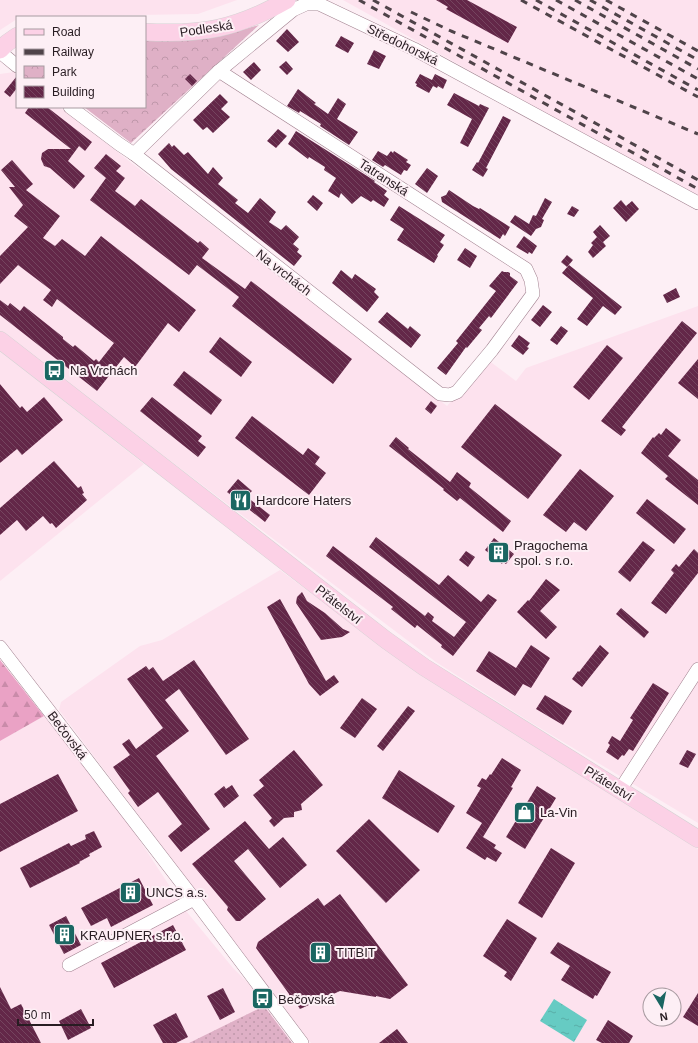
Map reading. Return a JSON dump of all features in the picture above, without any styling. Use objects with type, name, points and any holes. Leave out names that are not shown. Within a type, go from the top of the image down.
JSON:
[{"type":"main road","name":"Podleská","points":[[146,32],[183,33],[226,27],[247,20],[287,0]]},
{"type":"main road","points":[[0,51],[7,43],[16,37]]},
{"type":"main road","name":"Přátelství","points":[[0,340],[392,645],[424,668],[698,839]]},
{"type":"street","name":"Středohorská","points":[[134,154],[219,71],[293,10],[306,4],[319,4],[414,49],[698,203]]},
{"type":"street","points":[[0,51],[16,65]]},
{"type":"street","name":"Tatranská","points":[[219,71],[526,269],[531,280],[532,294]]},
{"type":"street","name":"Na vrchách","points":[[71,108],[134,154],[440,394],[450,395],[457,392],[492,350],[532,294]]},
{"type":"street","name":"Bečovská","points":[[0,647],[194,899],[302,1043]]},
{"type":"street","points":[[620,790],[698,669]]},
{"type":"street","points":[[69,965],[194,899]]},
{"type":"shaded area","points":[[0,0],[237,0],[198,14],[16,16],[16,20],[0,30]]},
{"type":"shaded area","points":[[343,0],[698,0],[698,198],[431,49]]},
{"type":"shaded area","points":[[14,72],[16,74],[16,108],[60,108],[447,406],[488,360],[516,381],[526,368],[698,306],[698,823],[530,722],[436,662],[0,332],[0,74]]},
{"type":"shaded area","points":[[0,351],[144,464],[0,581]]},
{"type":"shaded area","points":[[280,570],[417,672],[698,849],[698,1043],[311,1043],[59,710],[61,702],[140,646],[162,640]]},
{"type":"shaded area","points":[[44,716],[119,809],[186,911],[233,968],[249,984],[292,1043],[0,1043],[0,741]]},
{"type":"green space","points":[[259,25],[131,143],[85,108],[146,108],[146,39],[174,41],[221,36]]},
{"type":"green space","points":[[0,660],[44,716],[0,741]]},
{"type":"green space","points":[[264,1006],[292,1043],[189,1043]]},
{"type":"water","points":[[554,999],[587,1020],[574,1042],[540,1021]]},
{"type":"building","points":[[436,0],[467,0],[517,27],[508,43],[446,9],[448,7]]},
{"type":"building","points":[[287,29],[299,42],[288,52],[276,41]]},
{"type":"building","points":[[341,36],[354,43],[348,53],[335,46]]},
{"type":"building","points":[[374,50],[386,56],[379,69],[367,64]]},
{"type":"building","points":[[286,61],[293,69],[287,75],[279,67]]},
{"type":"building","points":[[254,62],[261,70],[251,80],[243,72]]},
{"type":"building","points":[[190,74],[197,81],[192,86],[185,79]]},
{"type":"building","points":[[420,74],[432,80],[435,74],[447,80],[443,89],[438,86],[437,88],[433,86],[429,93],[416,86],[417,84],[415,83]]},
{"type":"building","points":[[16,77],[16,89],[10,97],[4,92]]},
{"type":"building","points":[[298,89],[316,103],[314,104],[328,114],[338,98],[346,104],[337,119],[358,132],[349,145],[320,126],[321,124],[300,111],[299,113],[287,106]]},
{"type":"building","points":[[454,93],[479,106],[480,104],[489,108],[468,147],[460,143],[472,119],[447,105]]},
{"type":"building","points":[[220,94],[228,102],[221,109],[230,117],[213,133],[207,127],[203,130],[193,120]]},
{"type":"building","points":[[28,108],[48,108],[92,142],[85,151],[79,146],[68,161],[85,176],[74,189],[50,168],[44,166],[41,159],[42,153],[48,149],[71,149],[25,113]]},
{"type":"building","points":[[503,116],[511,120],[486,168],[488,169],[483,177],[472,170],[477,162],[478,163]]},
{"type":"building","points":[[278,129],[287,136],[276,148],[267,141]]},
{"type":"building","points":[[296,131],[375,181],[374,182],[387,191],[384,195],[389,199],[384,207],[373,200],[371,202],[361,196],[352,204],[341,193],[339,198],[328,191],[336,178],[324,170],[325,167],[309,157],[308,159],[288,144]]},
{"type":"building","points":[[169,143],[172,147],[174,145],[184,155],[188,152],[208,174],[213,167],[223,178],[218,184],[238,200],[235,203],[248,213],[260,198],[276,212],[269,222],[281,230],[286,225],[299,237],[293,244],[299,249],[297,252],[302,256],[294,266],[171,169],[158,154]]},
{"type":"building","points":[[378,151],[387,156],[391,151],[393,153],[394,151],[408,160],[406,162],[411,165],[407,171],[404,170],[401,175],[385,165],[383,167],[372,160]]},
{"type":"building","points":[[106,154],[121,166],[116,171],[125,178],[115,191],[135,206],[141,199],[198,243],[200,241],[209,249],[202,258],[245,289],[251,281],[352,359],[333,384],[232,306],[239,297],[197,265],[189,275],[90,200],[106,178],[94,168]]},
{"type":"building","points":[[12,160],[33,184],[26,190],[60,216],[43,238],[55,246],[62,239],[85,256],[101,236],[196,310],[179,332],[168,323],[135,367],[124,357],[97,391],[0,315],[0,300],[8,306],[10,303],[20,311],[24,306],[63,337],[63,339],[73,347],[75,345],[94,361],[96,359],[99,362],[114,343],[57,299],[52,307],[43,300],[51,290],[18,265],[0,284],[0,256],[28,227],[14,216],[23,205],[9,187],[15,187],[1,170]]},
{"type":"building","points":[[427,168],[438,176],[427,193],[415,184]]},
{"type":"building","points":[[449,190],[473,206],[479,209],[480,208],[510,227],[505,236],[503,234],[500,239],[442,202],[441,197],[446,195]]},
{"type":"building","points":[[313,195],[323,203],[317,211],[307,202]]},
{"type":"building","points":[[545,198],[552,202],[542,219],[544,220],[541,227],[536,229],[531,236],[510,222],[515,215],[529,224],[533,215],[536,216]]},
{"type":"building","points":[[621,200],[626,206],[632,201],[639,209],[626,222],[613,208]]},
{"type":"building","points":[[399,206],[445,235],[440,242],[444,245],[437,255],[438,256],[434,263],[397,240],[404,229],[390,220]]},
{"type":"building","points":[[572,206],[579,210],[574,217],[567,214]]},
{"type":"building","points":[[600,225],[610,236],[603,242],[606,246],[593,258],[588,252],[593,245],[591,243],[597,237],[593,232]]},
{"type":"building","points":[[524,236],[537,246],[532,254],[529,252],[528,254],[516,247]]},
{"type":"building","points":[[465,248],[477,256],[470,268],[457,260]]},
{"type":"building","points":[[567,255],[573,260],[567,267],[561,262]]},
{"type":"building","points":[[569,265],[622,307],[615,315],[603,306],[587,326],[577,319],[593,298],[562,273]]},
{"type":"building","points":[[341,270],[352,279],[355,274],[376,289],[374,292],[379,297],[367,312],[332,283]]},
{"type":"building","points":[[502,271],[510,273],[510,276],[518,282],[491,318],[489,316],[479,328],[482,330],[467,348],[466,347],[446,375],[437,368],[458,343],[456,341],[496,291],[489,286]]},
{"type":"building","points":[[676,288],[680,297],[667,303],[663,295]]},
{"type":"building","points":[[543,305],[552,312],[540,327],[531,320]]},
{"type":"building","points":[[387,312],[408,329],[410,326],[421,335],[411,348],[378,322]]},
{"type":"building","points":[[682,321],[697,333],[622,427],[626,430],[621,436],[601,421]]},
{"type":"building","points":[[561,326],[568,331],[557,345],[550,340]]},
{"type":"building","points":[[519,335],[530,343],[527,347],[529,348],[523,355],[511,346]]},
{"type":"building","points":[[220,337],[252,362],[241,377],[209,352]]},
{"type":"building","points":[[607,345],[623,358],[589,400],[573,387]]},
{"type":"building","points":[[698,359],[698,399],[678,383]]},
{"type":"building","points":[[184,371],[222,400],[211,415],[173,385]]},
{"type":"building","points":[[0,384],[20,408],[22,406],[27,412],[44,397],[63,420],[22,455],[17,449],[0,463]]},
{"type":"building","points":[[152,397],[202,436],[198,441],[206,447],[198,457],[140,411]]},
{"type":"building","points":[[431,401],[437,406],[431,414],[425,409]]},
{"type":"building","points":[[495,404],[562,455],[528,499],[461,447]]},
{"type":"building","points":[[252,416],[303,455],[308,448],[320,457],[315,464],[326,473],[309,495],[235,438]]},
{"type":"building","points":[[666,428],[681,440],[668,456],[698,480],[698,505],[665,479],[668,476],[641,453],[653,437],[654,438],[659,433],[661,435]]},
{"type":"building","points":[[396,437],[409,448],[408,449],[450,482],[457,472],[471,483],[469,487],[511,521],[503,532],[460,498],[457,501],[389,446]]},
{"type":"building","points":[[54,461],[78,488],[81,486],[84,493],[82,494],[87,500],[56,528],[43,516],[26,531],[17,520],[0,535],[0,508]]},
{"type":"building","points":[[580,469],[614,496],[586,531],[574,522],[566,532],[543,515]]},
{"type":"building","points":[[238,479],[252,491],[247,497],[270,515],[265,522],[227,492]]},
{"type":"building","points":[[647,499],[686,529],[674,544],[636,513]]},
{"type":"building","points":[[376,537],[439,585],[448,575],[481,602],[488,594],[497,600],[453,656],[417,625],[415,628],[391,609],[393,607],[326,556],[333,546],[425,616],[428,612],[434,617],[432,621],[454,637],[466,622],[369,547]]},
{"type":"building","name":"Pragochema spol. s r.o.","points":[[494,538],[514,554],[506,564],[503,562],[502,564],[485,550]]},
{"type":"building","points":[[643,541],[655,550],[630,582],[618,572]]},
{"type":"building","points":[[694,549],[698,553],[698,573],[666,614],[651,603],[674,573],[671,570],[676,564],[679,567]]},
{"type":"building","points":[[466,551],[475,557],[468,567],[459,560]]},
{"type":"building","points":[[546,579],[560,590],[540,611],[557,627],[546,639],[517,612],[528,600],[529,601]]},
{"type":"building","points":[[302,592],[307,601],[325,613],[343,629],[350,632],[342,637],[321,640],[296,603],[297,597]]},
{"type":"building","points":[[280,599],[326,681],[334,675],[339,682],[320,696],[309,684],[267,607]]},
{"type":"building","points":[[621,608],[649,632],[644,638],[616,614]]},
{"type":"building","points":[[531,645],[550,658],[531,688],[523,684],[515,696],[476,671],[489,651],[516,668]]},
{"type":"building","points":[[600,645],[609,653],[582,687],[572,679]]},
{"type":"building","points":[[194,660],[249,739],[226,755],[179,689],[165,700],[189,731],[156,756],[210,829],[181,852],[168,836],[182,824],[158,792],[138,807],[128,793],[130,791],[113,767],[130,755],[122,744],[129,739],[136,749],[163,728],[127,679],[146,666],[149,670],[153,667],[163,681]]},
{"type":"building","points":[[653,683],[669,693],[633,751],[629,749],[624,756],[622,755],[618,760],[606,752],[610,745],[608,743],[612,736],[620,741],[633,720],[630,718]]},
{"type":"building","points":[[545,695],[572,711],[563,725],[536,709]]},
{"type":"building","points":[[362,698],[377,709],[355,738],[340,728]]},
{"type":"building","points":[[408,706],[415,711],[383,751],[377,746]]},
{"type":"building","points":[[294,750],[323,785],[301,804],[302,810],[294,812],[294,817],[284,818],[274,827],[269,821],[272,818],[253,795],[264,786],[259,780]]},
{"type":"building","points":[[687,750],[696,754],[688,768],[679,764]]},
{"type":"building","points":[[502,758],[521,770],[511,787],[513,788],[483,837],[496,845],[494,848],[502,853],[496,862],[487,857],[485,860],[466,848],[482,823],[466,813],[481,788],[477,786],[482,778],[486,780],[490,774],[491,775]]},
{"type":"building","points":[[399,770],[455,806],[438,833],[382,798]]},
{"type":"building","points":[[58,774],[78,811],[0,852],[0,804]]},
{"type":"building","points":[[232,785],[239,796],[224,808],[214,794],[224,786],[226,789]]},
{"type":"building","points":[[537,786],[556,798],[525,849],[506,837]]},
{"type":"building","points":[[369,819],[420,870],[386,903],[336,851]]},
{"type":"building","points":[[245,821],[269,849],[283,837],[307,865],[280,888],[248,849],[234,861],[266,899],[240,921],[236,921],[227,910],[228,907],[192,864]]},
{"type":"building","points":[[94,831],[102,847],[89,854],[90,856],[79,862],[80,863],[30,888],[20,868],[69,843],[71,846],[86,839],[85,835]]},
{"type":"building","points":[[551,848],[575,863],[542,918],[518,903]]},
{"type":"building","name":"UNCS a.s.","points":[[139,878],[153,905],[111,927],[107,918],[91,926],[81,908]]},
{"type":"building","name":"TITBIT","points":[[340,894],[408,985],[390,999],[340,991],[300,1009],[294,1000],[290,999],[289,994],[256,948],[258,942],[318,898],[324,906]]},
{"type":"building","name":"KRAUPNER s.r.o.","points":[[66,916],[81,945],[64,954],[49,925]]},
{"type":"building","points":[[507,919],[537,938],[511,981],[504,976],[507,972],[483,956]]},
{"type":"building","points":[[173,925],[186,950],[114,988],[101,963]]},
{"type":"building","points":[[558,942],[611,972],[597,996],[595,995],[593,999],[561,980],[570,966],[550,953]]},
{"type":"building","points":[[0,987],[11,1009],[21,1004],[41,1043],[0,1043]]},
{"type":"building","points":[[223,988],[235,1012],[220,1020],[207,996]]},
{"type":"building","points":[[698,993],[698,1026],[683,1017]]},
{"type":"building","points":[[81,1009],[91,1028],[68,1040],[59,1021]]},
{"type":"building","points":[[176,1013],[188,1037],[176,1043],[163,1043],[153,1025]]},
{"type":"building","points":[[608,1020],[633,1036],[629,1043],[602,1043],[596,1040]]},
{"type":"building","points":[[397,1029],[408,1043],[379,1043]]},
{"type":"railway","points":[[359,0],[698,189]]},
{"type":"railway","points":[[373,0],[698,180]]},
{"type":"railway","points":[[521,0],[698,97]]},
{"type":"railway","points":[[536,0],[698,90]]},
{"type":"railway","points":[[556,0],[698,79]]},
{"type":"railway","points":[[575,0],[698,69]]},
{"type":"railway","points":[[590,0],[698,60]]},
{"type":"railway","points":[[606,0],[698,51]]},
{"type":"railway","points":[[411,12],[451,31],[698,134]]},
{"type":"place","name":"Na Vrchách","points":[[55,370]]},
{"type":"place","name":"Hardcore Haters","points":[[240,500]]},
{"type":"place","name":"Pragochema spol. s r.o.","points":[[499,552]]},
{"type":"place","name":"La-Vin","points":[[525,812]]},
{"type":"place","name":"UNCS a.s.","points":[[130,892]]},
{"type":"place","name":"KRAUPNER s.r.o.","points":[[65,935]]},
{"type":"place","name":"TITBIT","points":[[320,952]]},
{"type":"place","name":"Bečovská","points":[[262,999]]}]
